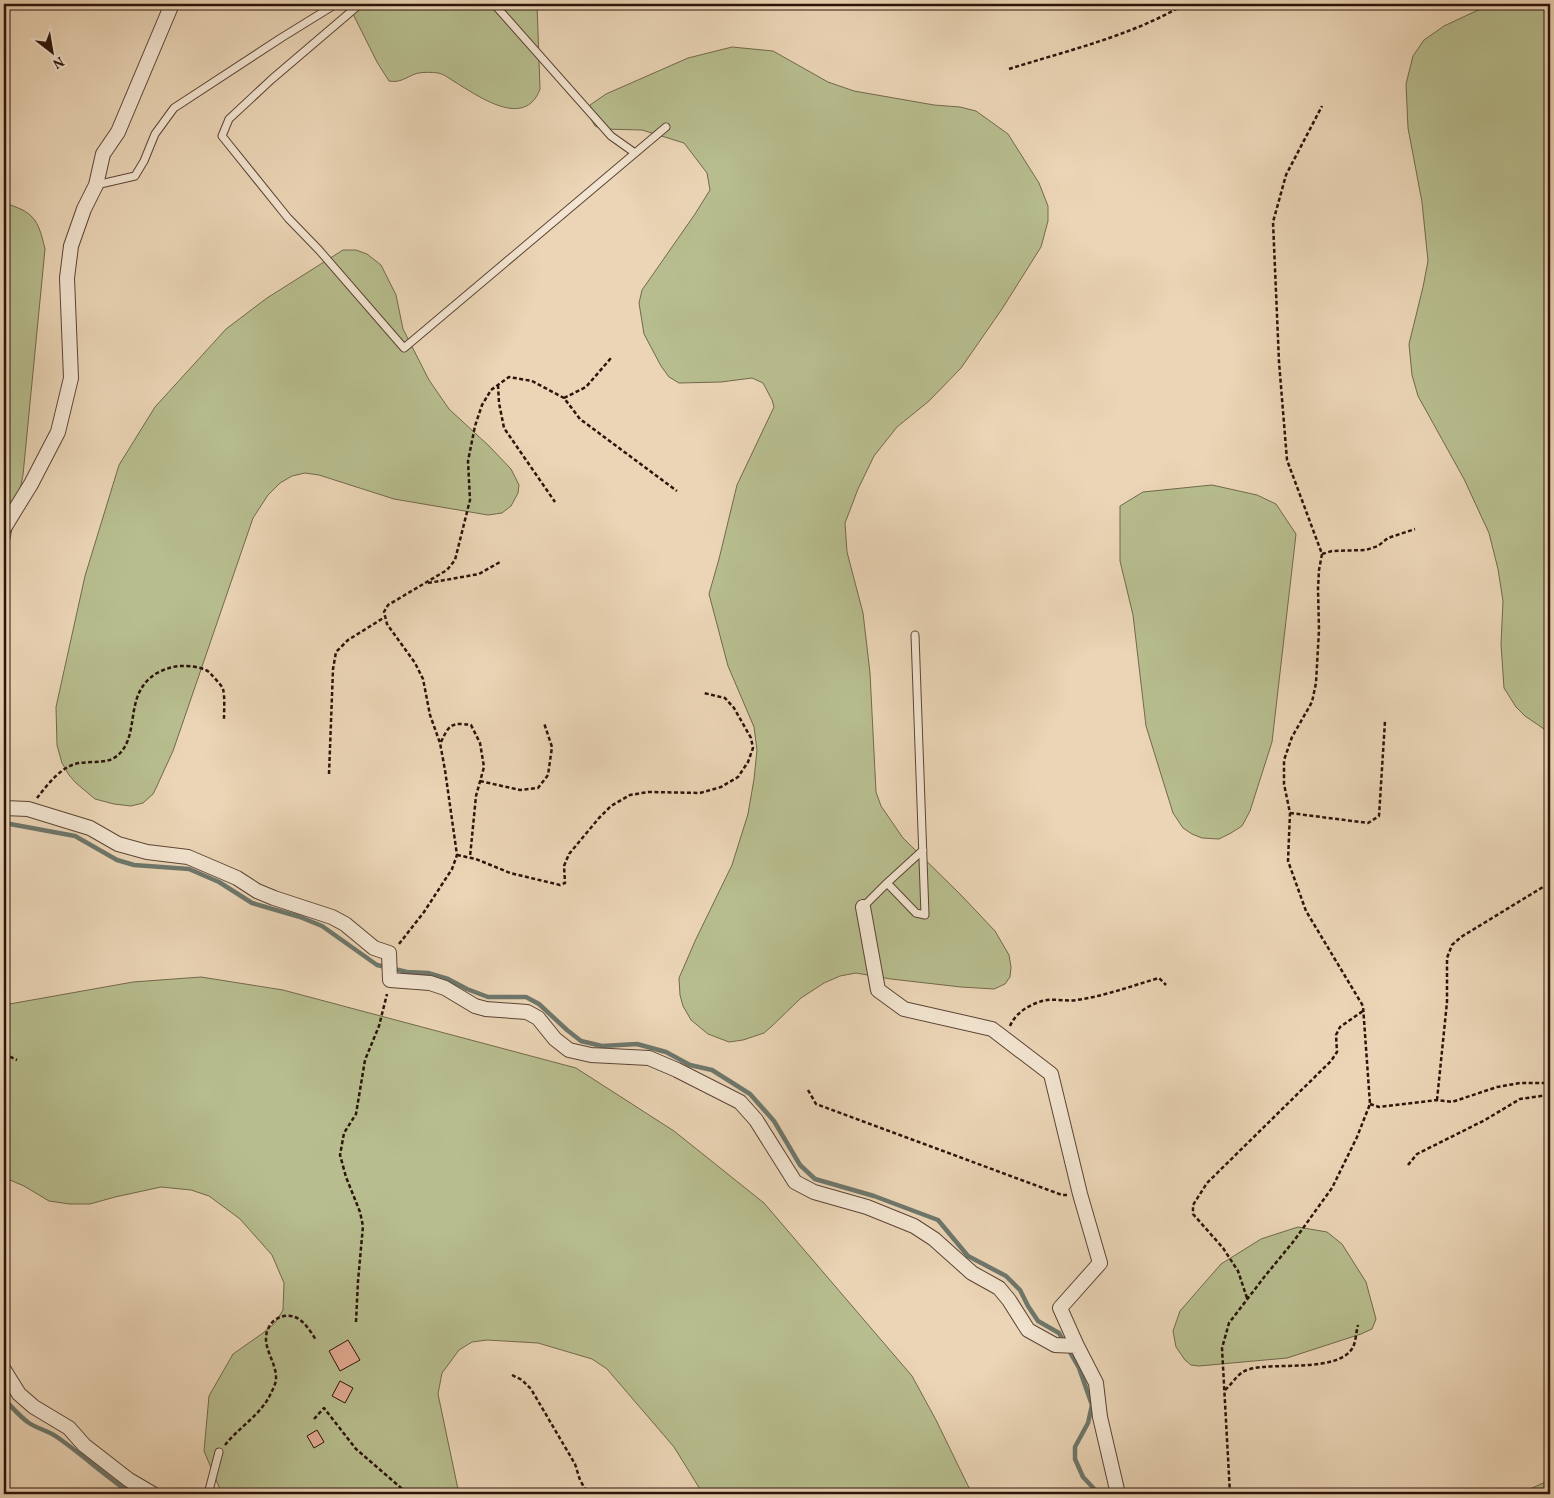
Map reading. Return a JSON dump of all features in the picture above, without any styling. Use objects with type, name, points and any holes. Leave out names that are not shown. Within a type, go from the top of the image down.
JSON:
[{"type":"street","points":[[4,528],[31,484],[58,432],[71,378],[67,278],[71,246],[84,209],[96,185],[103,154],[118,132],[172,4]]},
{"type":"street","points":[[4,808],[28,809],[90,828],[118,844],[147,852],[188,856],[237,878],[257,891],[332,917],[345,924],[374,948],[389,953],[390,980],[430,984],[445,988],[475,1006],[486,1010],[527,1012],[538,1018],[555,1038],[569,1050],[591,1055],[649,1058],[677,1070],[740,1102],[756,1120],[794,1182],[814,1192],[866,1208],[914,1226],[934,1239],[972,1273],[999,1288],[1028,1330],[1055,1345],[1077,1346]]},
{"type":"street","points":[[863,907],[878,990],[904,1008],[992,1029],[1051,1074],[1080,1194],[1100,1263],[1060,1308],[1096,1383],[1100,1417],[1118,1494]]},
{"type":"street","points":[[4,1370],[19,1394],[34,1407],[69,1428],[84,1445],[129,1480],[153,1494]]},
{"type":"lane","points":[[96,185],[135,176],[144,161],[155,134],[174,108],[336,4]]},
{"type":"lane","points":[[360,4],[272,79],[229,119],[222,136],[288,218],[319,250],[404,348],[666,127]]},
{"type":"lane","points":[[494,4],[611,136],[635,153]]},
{"type":"lane","points":[[887,883],[916,913],[925,915],[915,635]]},
{"type":"lane","points":[[863,907],[923,850]]},
{"type":"lane","points":[[208,1494],[220,1452]]},
{"type":"path","points":[[1010,69],[1076,50],[1126,32],[1186,4]]},
{"type":"path","points":[[1230,1494],[1222,1348],[1229,1323],[1293,1242],[1332,1188],[1357,1137],[1370,1104],[1363,1006],[1306,911],[1288,861],[1290,813],[1284,784],[1284,760],[1292,737],[1312,702],[1316,683],[1320,630],[1318,589],[1322,554],[1287,460],[1279,362],[1273,222],[1286,175],[1322,106]]},
{"type":"path","points":[[564,398],[586,387],[610,358]]},
{"type":"path","points":[[389,953],[424,912],[452,869],[457,854],[440,743],[430,715],[423,679],[415,662],[387,624],[384,612],[388,605],[447,570],[455,560],[470,500],[468,461],[475,426],[482,405],[491,390],[509,377],[532,381],[564,398],[580,418],[677,491]]},
{"type":"path","points":[[498,386],[504,428],[555,502]]},
{"type":"path","points":[[1322,554],[1332,551],[1366,550],[1378,546],[1388,538],[1415,528]]},
{"type":"path","points":[[426,583],[478,574],[500,562]]},
{"type":"path","points":[[329,774],[333,669],[336,652],[348,640],[385,617]]},
{"type":"path","points":[[28,809],[50,782],[61,772],[79,763],[108,761],[116,757],[123,750],[127,743],[136,699],[142,686],[150,678],[166,668],[179,666],[195,667],[209,671],[222,689],[224,719]]},
{"type":"path","points":[[457,854],[470,857],[510,873],[560,884],[565,883],[564,866],[569,854],[611,806],[630,795],[648,792],[700,794],[721,787],[738,776],[748,762],[752,748],[751,738],[734,708],[725,698],[704,692]]},
{"type":"path","points":[[1290,813],[1368,823],[1379,816],[1385,721]]},
{"type":"path","points":[[440,743],[447,729],[457,723],[471,725],[480,743],[484,767],[476,796],[470,857]]},
{"type":"path","points":[[480,781],[520,790],[538,788],[548,775],[552,747],[544,723]]},
{"type":"path","points":[[1437,1100],[1447,1002],[1447,958],[1452,945],[1461,936],[1543,887],[1550,889]]},
{"type":"path","points":[[1004,1038],[1012,1021],[1021,1011],[1037,1002],[1050,999],[1074,1000],[1107,994],[1159,978],[1166,985]]},
{"type":"path","points":[[356,1322],[363,1226],[340,1155],[344,1133],[356,1114],[365,1060],[379,1026],[390,980]]},
{"type":"path","points":[[1247,1298],[1238,1271],[1223,1248],[1193,1214],[1193,1205],[1207,1183],[1331,1061],[1337,1052],[1336,1035],[1340,1026],[1363,1011]]},
{"type":"path","points":[[4,1054],[17,1060]]},
{"type":"path","points":[[1370,1104],[1379,1107],[1437,1100],[1452,1102],[1497,1087],[1520,1083],[1550,1082],[1548,1096],[1520,1099],[1485,1120],[1418,1154],[1408,1165]]},
{"type":"path","points":[[808,1090],[816,1104],[1062,1195],[1080,1194]]},
{"type":"path","points":[[220,1452],[230,1439],[257,1413],[271,1395],[276,1380],[266,1341],[270,1324],[284,1316],[297,1318],[302,1321],[316,1340]]},
{"type":"path","points":[[1225,1390],[1232,1384],[1239,1373],[1251,1368],[1318,1364],[1340,1359],[1348,1354],[1354,1346],[1358,1325]]},
{"type":"path","points":[[512,1375],[522,1380],[531,1389],[575,1464],[580,1480],[588,1494]]},
{"type":"path","points":[[314,1419],[324,1408],[356,1449],[408,1494]]},
{"type":"green space","points":[[348,4],[537,4],[540,89],[533,101],[524,107],[513,108],[500,106],[488,101],[445,75],[438,73],[420,73],[399,81],[389,81],[377,62]]},
{"type":"green space","points":[[1491,4],[1550,4],[1550,733],[1525,716],[1516,707],[1504,688],[1501,644],[1503,601],[1498,569],[1489,533],[1464,479],[1418,396],[1412,375],[1409,344],[1428,261],[1422,202],[1408,128],[1406,84],[1413,56],[1424,40],[1444,26]]},
{"type":"green space","points":[[732,47],[773,51],[828,82],[854,91],[976,111],[1008,134],[1039,183],[1048,206],[1048,221],[1041,247],[1002,309],[961,368],[929,401],[897,427],[874,456],[858,489],[845,523],[847,552],[863,613],[870,673],[876,792],[881,806],[903,838],[995,931],[1009,955],[1010,977],[1005,984],[994,989],[891,979],[856,973],[840,976],[824,983],[801,998],[764,1033],[743,1040],[729,1042],[708,1034],[691,1020],[683,1006],[679,978],[732,865],[748,814],[754,779],[757,750],[754,727],[728,666],[709,594],[737,485],[774,407],[763,383],[752,378],[721,382],[679,383],[669,377],[661,366],[644,334],[639,303],[642,290],[710,190],[707,173],[684,143],[642,130],[602,129],[595,126],[588,114],[590,105],[606,94],[688,58]]},
{"type":"green space","points":[[4,203],[22,210],[33,218],[40,230],[45,249],[23,475],[4,568]]},
{"type":"green space","points":[[343,250],[356,250],[367,254],[381,265],[396,295],[403,329],[429,380],[449,409],[511,469],[519,485],[518,493],[511,506],[502,513],[488,515],[394,499],[319,475],[305,473],[292,476],[280,483],[268,495],[253,518],[173,751],[153,794],[143,803],[131,806],[95,799],[76,783],[62,763],[57,745],[56,707],[85,576],[119,465],[155,407],[226,329],[267,298]]},
{"type":"green space","points":[[1212,485],[1257,495],[1276,504],[1296,534],[1272,742],[1250,811],[1242,826],[1219,839],[1202,838],[1192,834],[1183,828],[1173,813],[1146,726],[1133,615],[1120,561],[1120,506],[1143,492]]},
{"type":"green space","points":[[201,977],[283,990],[576,1068],[674,1131],[764,1203],[912,1376],[972,1494],[703,1494],[674,1447],[607,1369],[592,1359],[538,1343],[487,1340],[472,1342],[459,1350],[442,1373],[438,1394],[459,1494],[222,1494],[204,1451],[209,1396],[233,1354],[275,1323],[283,1310],[284,1283],[272,1255],[240,1219],[209,1196],[191,1190],[161,1187],[90,1204],[70,1204],[49,1201],[10,1180],[4,1182],[4,1005],[133,982]]},
{"type":"green space","points":[[1298,1227],[1327,1232],[1342,1244],[1366,1282],[1376,1319],[1372,1329],[1287,1358],[1199,1366],[1191,1365],[1176,1347],[1173,1331],[1180,1311],[1221,1264],[1261,1239]]},
{"type":"green space","points":[[1550,1480],[1550,1494],[1513,1494],[1521,1493]]},
{"type":"building","points":[[348,1340],[360,1360],[340,1371],[329,1351]]},
{"type":"building","points":[[340,1381],[353,1388],[345,1403],[332,1396]]},
{"type":"building","points":[[317,1430],[324,1442],[314,1448],[307,1436]]},
{"type":"waterway","points":[[4,824],[75,836],[117,860],[134,865],[189,869],[219,882],[252,903],[300,917],[322,926],[377,965],[407,972],[428,973],[448,979],[488,997],[526,997],[539,1004],[581,1041],[602,1046],[637,1044],[666,1052],[690,1065],[712,1070],[750,1094],[774,1121],[800,1165],[815,1179],[874,1196],[938,1220],[968,1256],[1006,1276],[1020,1290],[1038,1321],[1059,1333],[1079,1368],[1092,1405],[1088,1423],[1075,1447],[1075,1459],[1083,1477],[1099,1494]]},
{"type":"waterway","points":[[4,1399],[26,1421],[57,1437],[132,1494]]}]
